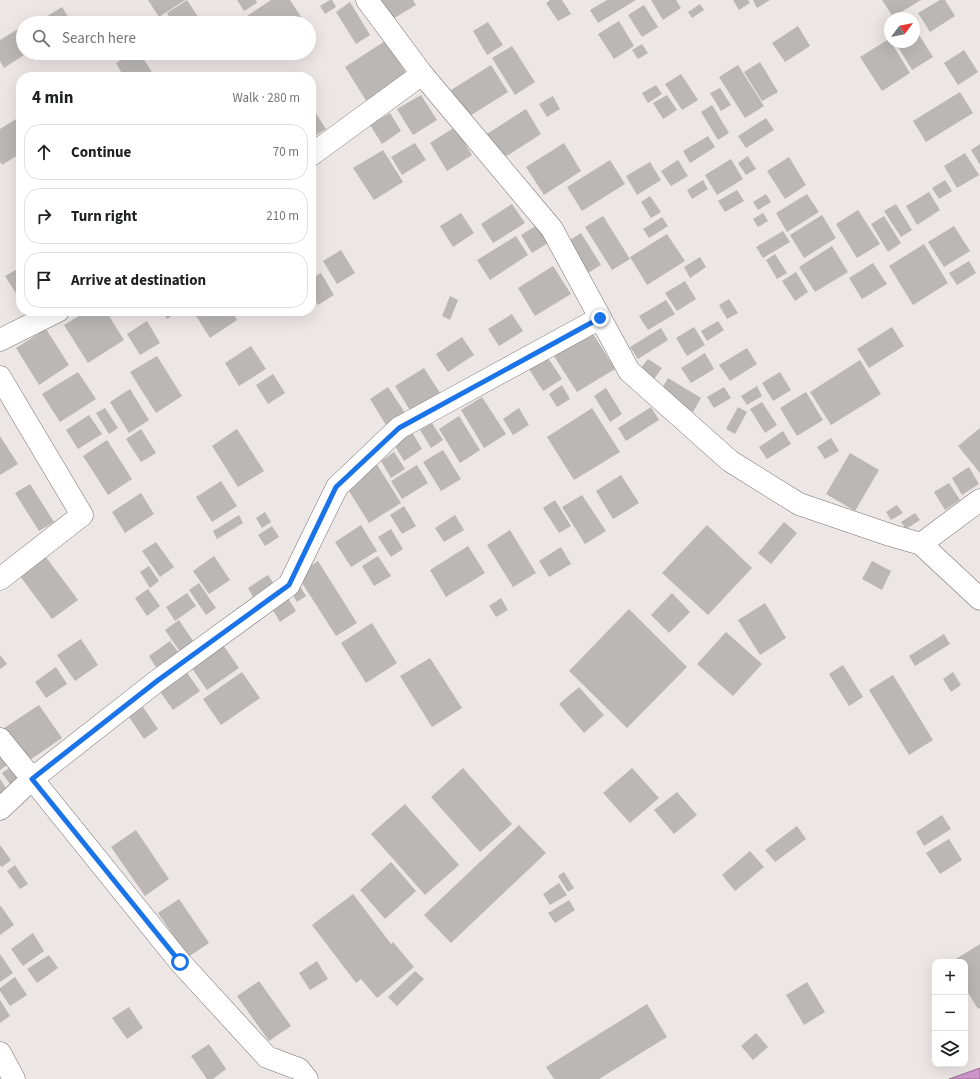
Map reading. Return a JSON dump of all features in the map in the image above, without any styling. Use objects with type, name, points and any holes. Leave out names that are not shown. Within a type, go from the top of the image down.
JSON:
[{"type":"street","points":[[367,0],[422,74],[552,229],[629,371],[730,461],[799,504],[883,533],[921,544],[980,599]]},
{"type":"street","points":[[316,151],[422,74]]},
{"type":"street","points":[[0,340],[48,316]]},
{"type":"street","points":[[0,809],[32,779],[157,681],[289,585],[336,487],[399,428],[600,318]]},
{"type":"street","points":[[0,377],[82,515],[0,579]]},
{"type":"street","points":[[921,544],[980,500]]},
{"type":"street","points":[[0,739],[180,962],[267,1057],[299,1069],[306,1079]]},
{"type":"street","points":[[0,1053],[14,1079]]},
{"type":"shaded area","points":[[980,1068],[980,1079],[949,1079]]},
{"type":"building","points":[[148,0],[185,0],[161,16],[158,16]]},
{"type":"building","points":[[187,0],[197,16],[169,16],[167,13]]},
{"type":"building","points":[[237,0],[256,0],[257,3],[244,11]]},
{"type":"building","points":[[271,0],[290,0],[300,16],[247,16]]},
{"type":"building","points":[[332,0],[336,7],[325,14],[320,6]]},
{"type":"building","points":[[378,0],[413,0],[416,5],[391,20]]},
{"type":"building","points":[[550,0],[562,0],[571,14],[558,21],[546,3]]},
{"type":"building","points":[[607,0],[636,0],[598,23],[590,10]]},
{"type":"building","points":[[651,0],[676,0],[681,8],[663,20]]},
{"type":"building","points":[[733,0],[748,0],[750,3],[739,10]]},
{"type":"building","points":[[753,0],[770,0],[757,8]]},
{"type":"building","points":[[882,0],[921,0],[901,12],[890,12]]},
{"type":"building","points":[[940,0],[945,0],[955,16],[930,32],[920,16],[920,12]]},
{"type":"building","points":[[350,2],[370,35],[356,44],[336,12]]},
{"type":"building","points":[[700,4],[704,10],[692,18],[688,12]]},
{"type":"building","points":[[644,5],[658,27],[642,37],[628,15]]},
{"type":"building","points":[[62,7],[68,16],[47,16]]},
{"type":"building","points":[[619,21],[634,46],[614,59],[598,34]]},
{"type":"building","points":[[488,22],[503,45],[487,55],[473,31]]},
{"type":"building","points":[[798,26],[810,46],[785,62],[772,43]]},
{"type":"building","points":[[16,30],[16,60],[4,68],[0,61],[0,40]]},
{"type":"building","points":[[920,36],[933,57],[912,70],[899,48],[920,48]]},
{"type":"building","points":[[385,41],[408,76],[367,102],[345,67]]},
{"type":"building","points":[[884,42],[884,48],[895,48],[910,73],[882,91],[860,57]]},
{"type":"building","points":[[642,44],[648,53],[638,59],[632,50]]},
{"type":"building","points":[[512,46],[535,82],[515,95],[492,58]]},
{"type":"building","points":[[964,50],[978,72],[958,85],[944,63]]},
{"type":"building","points":[[120,60],[144,60],[152,72],[121,72],[116,63]]},
{"type":"building","points":[[760,62],[778,92],[762,101],[744,72]]},
{"type":"building","points":[[491,65],[508,92],[468,117],[451,90]]},
{"type":"building","points":[[738,65],[764,106],[745,118],[719,77]]},
{"type":"building","points":[[681,74],[698,100],[682,110],[665,84]]},
{"type":"building","points":[[656,85],[662,94],[648,103],[642,93]]},
{"type":"building","points":[[720,88],[731,105],[721,111],[710,93]]},
{"type":"building","points":[[960,92],[973,113],[926,142],[913,121]]},
{"type":"building","points":[[421,95],[437,120],[413,135],[397,109]]},
{"type":"building","points":[[667,95],[677,110],[663,119],[653,103]]},
{"type":"building","points":[[553,96],[560,109],[547,117],[539,104]]},
{"type":"building","points":[[712,105],[729,133],[718,140],[701,112]]},
{"type":"building","points":[[526,109],[541,134],[502,159],[487,134]]},
{"type":"building","points":[[390,113],[401,131],[382,144],[370,125]]},
{"type":"building","points":[[316,114],[326,129],[316,135]]},
{"type":"building","points":[[766,118],[774,130],[746,148],[738,136]]},
{"type":"building","points":[[16,119],[16,156],[2,165],[0,162],[0,129]]},
{"type":"building","points":[[455,127],[472,155],[447,171],[430,143]]},
{"type":"building","points":[[708,136],[715,147],[690,163],[683,151]]},
{"type":"building","points":[[415,143],[426,160],[402,175],[391,157]]},
{"type":"building","points":[[564,143],[581,171],[544,195],[526,167]]},
{"type":"building","points":[[980,144],[980,165],[971,150]]},
{"type":"building","points":[[383,150],[403,182],[374,200],[353,168]]},
{"type":"building","points":[[965,153],[979,175],[957,188],[944,166]]},
{"type":"building","points":[[748,156],[756,169],[746,175],[738,163]]},
{"type":"building","points":[[789,157],[806,185],[785,199],[767,171]]},
{"type":"building","points":[[731,159],[743,179],[717,195],[705,175]]},
{"type":"building","points":[[610,160],[625,184],[582,211],[567,187]]},
{"type":"building","points":[[678,160],[688,176],[671,186],[661,171]]},
{"type":"building","points":[[650,162],[661,180],[637,195],[626,176]]},
{"type":"building","points":[[703,180],[708,189],[692,199],[687,190]]},
{"type":"building","points":[[945,180],[952,191],[939,199],[932,188]]},
{"type":"building","points":[[737,190],[744,201],[725,212],[718,201]]},
{"type":"building","points":[[929,192],[940,210],[917,225],[906,206]]},
{"type":"building","points":[[766,194],[771,202],[758,210],[753,202]]},
{"type":"building","points":[[807,194],[819,212],[787,232],[776,213]]},
{"type":"building","points":[[650,196],[661,212],[651,218],[641,202]]},
{"type":"building","points":[[512,204],[525,223],[493,243],[481,224]]},
{"type":"building","points":[[896,204],[912,230],[901,237],[884,211]]},
{"type":"building","points":[[858,210],[880,244],[857,258],[836,224]]},
{"type":"building","points":[[461,213],[474,233],[453,247],[440,226]]},
{"type":"building","points":[[763,213],[768,221],[758,227],[753,219]]},
{"type":"building","points":[[822,215],[836,238],[804,258],[790,235]]},
{"type":"building","points":[[603,216],[630,259],[612,270],[585,227]]},
{"type":"building","points":[[884,216],[901,243],[888,252],[871,224]]},
{"type":"building","points":[[662,217],[668,226],[649,238],[643,229]]},
{"type":"building","points":[[537,225],[548,243],[532,253],[521,235]]},
{"type":"building","points":[[954,226],[970,251],[944,267],[928,242]]},
{"type":"building","points":[[783,231],[790,242],[763,258],[756,247]]},
{"type":"building","points":[[581,233],[601,265],[585,275],[565,243]]},
{"type":"building","points":[[667,234],[685,261],[647,285],[630,257]]},
{"type":"building","points":[[516,236],[528,255],[490,280],[477,260]]},
{"type":"building","points":[[924,244],[948,283],[913,305],[889,266]]},
{"type":"building","points":[[832,246],[848,272],[815,292],[799,267]]},
{"type":"building","points":[[341,250],[355,273],[337,284],[323,261]]},
{"type":"building","points":[[775,254],[787,273],[777,279],[766,260]]},
{"type":"building","points":[[700,257],[706,267],[690,278],[684,267]]},
{"type":"building","points":[[969,261],[976,273],[957,285],[949,273]]},
{"type":"building","points":[[873,263],[887,284],[862,299],[849,278]]},
{"type":"building","points":[[553,266],[571,294],[535,316],[518,288]]},
{"type":"building","points":[[16,270],[16,293],[5,276]]},
{"type":"building","points":[[796,272],[808,292],[795,301],[782,281]]},
{"type":"building","points":[[321,273],[334,295],[318,305],[316,302],[316,276]]},
{"type":"building","points":[[685,281],[696,299],[677,311],[665,293]]},
{"type":"building","points":[[450,296],[458,300],[450,320],[442,316]]},
{"type":"building","points":[[729,299],[738,313],[727,319],[719,305]]},
{"type":"building","points":[[666,300],[675,314],[648,330],[639,316]]},
{"type":"building","points":[[512,314],[523,331],[499,346],[488,329]]},
{"type":"building","points":[[79,316],[109,316],[124,340],[88,363],[64,325]]},
{"type":"building","points":[[196,316],[235,316],[237,320],[210,338]]},
{"type":"building","points":[[147,321],[160,343],[140,355],[127,334]]},
{"type":"building","points":[[718,321],[724,330],[707,341],[701,331]]},
{"type":"building","points":[[694,327],[705,345],[687,356],[676,338]]},
{"type":"building","points":[[892,327],[904,346],[869,368],[857,349]]},
{"type":"building","points":[[661,328],[668,340],[638,359],[630,347]]},
{"type":"building","points":[[46,329],[69,365],[39,385],[16,348]]},
{"type":"building","points":[[590,329],[615,369],[577,392],[552,353]]},
{"type":"building","points":[[462,337],[474,355],[448,372],[436,354]]},
{"type":"building","points":[[251,346],[266,369],[239,386],[225,363]]},
{"type":"building","points":[[747,348],[757,364],[730,381],[719,365]]},
{"type":"building","points":[[705,353],[714,369],[691,383],[681,368]]},
{"type":"building","points":[[546,355],[562,379],[543,391],[527,366]]},
{"type":"building","points":[[157,356],[182,396],[156,413],[130,372]]},
{"type":"building","points":[[648,359],[662,368],[652,382],[638,372]]},
{"type":"building","points":[[860,360],[881,394],[831,425],[810,392]]},
{"type":"building","points":[[424,368],[440,393],[411,412],[395,386]]},
{"type":"building","points":[[78,372],[96,399],[60,422],[42,394]]},
{"type":"building","points":[[780,372],[791,390],[773,401],[762,383]]},
{"type":"building","points":[[273,374],[285,393],[268,404],[256,385]]},
{"type":"building","points":[[668,378],[701,398],[693,412],[659,393]]},
{"type":"building","points":[[562,385],[570,399],[557,407],[549,394]]},
{"type":"building","points":[[757,386],[762,396],[747,405],[741,396]]},
{"type":"building","points":[[388,387],[405,413],[386,425],[370,399]]},
{"type":"building","points":[[724,387],[731,398],[714,408],[707,397]]},
{"type":"building","points":[[606,388],[622,414],[610,422],[594,396]]},
{"type":"building","points":[[130,389],[149,420],[129,433],[110,402]]},
{"type":"building","points":[[806,392],[823,420],[797,436],[780,408]]},
{"type":"building","points":[[482,397],[506,434],[484,448],[461,410]]},
{"type":"building","points":[[762,402],[777,425],[765,433],[750,409]]},
{"type":"building","points":[[651,407],[659,420],[626,441],[618,428]]},
{"type":"building","points":[[738,407],[747,412],[735,434],[726,429]]},
{"type":"building","points":[[105,408],[118,428],[109,434],[96,413]]},
{"type":"building","points":[[519,408],[529,425],[513,435],[503,419]]},
{"type":"building","points":[[592,408],[620,452],[574,480],[547,437]]},
{"type":"building","points":[[89,415],[102,434],[78,449],[66,430]]},
{"type":"building","points":[[459,416],[480,450],[460,463],[439,429]]},
{"type":"building","points":[[432,423],[443,440],[431,448],[420,430]]},
{"type":"building","points":[[980,428],[980,473],[958,446]]},
{"type":"building","points":[[141,429],[156,453],[141,462],[126,439]]},
{"type":"building","points":[[237,429],[264,471],[238,487],[212,446]]},
{"type":"building","points":[[410,429],[422,449],[404,461],[392,441]]},
{"type":"building","points":[[783,431],[791,444],[767,459],[759,447]]},
{"type":"building","points":[[0,436],[18,464],[0,475]]},
{"type":"building","points":[[831,438],[839,451],[825,459],[817,447]]},
{"type":"building","points":[[107,440],[132,479],[108,495],[83,456]]},
{"type":"building","points":[[443,450],[461,479],[441,491],[423,462]]},
{"type":"building","points":[[394,452],[405,469],[391,478],[381,461]]},
{"type":"building","points":[[850,453],[879,470],[855,511],[826,494]]},
{"type":"building","points":[[376,463],[401,503],[369,523],[344,483]]},
{"type":"building","points":[[417,465],[428,483],[402,499],[391,481]]},
{"type":"building","points":[[969,467],[979,484],[962,495],[952,478]]},
{"type":"building","points":[[621,475],[639,503],[613,519],[596,491]]},
{"type":"building","points":[[221,481],[237,506],[212,522],[196,497]]},
{"type":"building","points":[[949,483],[960,500],[945,510],[934,492]]},
{"type":"building","points":[[30,484],[54,522],[39,531],[15,493]]},
{"type":"building","points":[[141,493],[154,514],[125,533],[112,512]]},
{"type":"building","points":[[582,495],[606,531],[585,544],[562,507]]},
{"type":"building","points":[[555,500],[571,526],[559,533],[543,508]]},
{"type":"building","points":[[897,505],[903,513],[891,520],[886,512]]},
{"type":"building","points":[[404,506],[416,526],[402,534],[390,515]]},
{"type":"building","points":[[265,512],[271,522],[262,528],[256,518]]},
{"type":"building","points":[[915,513],[920,520],[906,529],[901,522]]},
{"type":"building","points":[[239,515],[243,523],[217,539],[213,531]]},
{"type":"building","points":[[455,515],[464,530],[444,542],[435,528]]},
{"type":"building","points":[[784,522],[797,533],[771,564],[758,553]]},
{"type":"building","points":[[361,525],[377,551],[351,567],[335,542]]},
{"type":"building","points":[[707,525],[752,568],[708,615],[662,573]]},
{"type":"building","points":[[272,526],[279,537],[265,546],[258,535]]},
{"type":"building","points":[[391,529],[403,549],[391,557],[378,537]]},
{"type":"building","points":[[510,530],[536,573],[513,587],[487,545]]},
{"type":"building","points":[[156,542],[174,567],[160,577],[142,551]]},
{"type":"building","points":[[468,546],[485,573],[446,597],[430,570]]},
{"type":"building","points":[[561,547],[571,564],[549,577],[539,561]]},
{"type":"building","points":[[214,556],[230,580],[209,594],[193,571]]},
{"type":"building","points":[[378,556],[391,576],[374,586],[362,566]]},
{"type":"building","points":[[46,557],[78,600],[52,619],[20,576]]},
{"type":"building","points":[[318,561],[357,623],[336,636],[297,575]]},
{"type":"building","points":[[872,561],[891,571],[882,590],[862,579]]},
{"type":"building","points":[[149,566],[159,581],[150,588],[140,572]]},
{"type":"building","points":[[268,575],[274,584],[253,597],[248,588]]},
{"type":"building","points":[[199,583],[216,608],[206,615],[189,590]]},
{"type":"building","points":[[298,583],[306,596],[297,602],[289,589]]},
{"type":"building","points":[[148,589],[160,606],[147,616],[135,598]]},
{"type":"building","points":[[187,593],[196,606],[175,621],[166,607]]},
{"type":"building","points":[[672,593],[690,612],[669,633],[651,615]]},
{"type":"building","points":[[286,595],[296,611],[280,622],[270,605]]},
{"type":"building","points":[[501,598],[508,610],[496,617],[489,606]]},
{"type":"building","points":[[765,603],[786,638],[760,655],[738,620]]},
{"type":"building","points":[[629,609],[687,667],[627,728],[569,671]]},
{"type":"building","points":[[179,620],[197,647],[183,656],[165,630]]},
{"type":"building","points":[[372,623],[397,663],[366,683],[341,643]]},
{"type":"building","points":[[726,632],[762,664],[733,696],[697,664]]},
{"type":"building","points":[[944,634],[950,644],[915,666],[909,656]]},
{"type":"building","points":[[81,639],[98,665],[75,681],[57,655]]},
{"type":"building","points":[[170,641],[181,656],[159,672],[149,656]]},
{"type":"building","points":[[221,642],[239,668],[207,690],[189,664]]},
{"type":"building","points":[[0,655],[7,664],[0,669]]},
{"type":"building","points":[[430,658],[462,708],[432,727],[400,676]]},
{"type":"building","points":[[843,665],[863,697],[849,706],[829,674]]},
{"type":"building","points":[[56,667],[67,684],[46,698],[35,682]]},
{"type":"building","points":[[183,667],[200,691],[173,710],[156,686]]},
{"type":"building","points":[[242,672],[260,698],[221,725],[203,699]]},
{"type":"building","points":[[953,672],[961,685],[951,692],[943,679]]},
{"type":"building","points":[[893,675],[933,740],[909,755],[869,690]]},
{"type":"building","points":[[579,687],[604,715],[584,733],[559,704]]},
{"type":"building","points":[[39,705],[62,738],[24,764],[1,730]]},
{"type":"building","points":[[143,707],[158,729],[144,739],[129,717]]},
{"type":"building","points":[[0,743],[13,761],[0,770]]},
{"type":"building","points":[[12,766],[21,780],[12,787],[2,773]]},
{"type":"building","points":[[463,768],[512,824],[480,852],[431,797]]},
{"type":"building","points":[[632,768],[659,798],[630,823],[603,793]]},
{"type":"building","points":[[0,779],[8,791],[0,797]]},
{"type":"building","points":[[677,792],[697,815],[674,834],[654,810]]},
{"type":"building","points":[[405,804],[459,865],[425,895],[371,834]]},
{"type":"building","points":[[942,815],[951,829],[924,846],[916,832]]},
{"type":"building","points":[[519,825],[546,853],[451,943],[424,915]]},
{"type":"building","points":[[797,826],[806,839],[775,862],[765,850]]},
{"type":"building","points":[[136,830],[169,879],[145,896],[111,847]]},
{"type":"building","points":[[949,839],[962,860],[940,874],[926,853]]},
{"type":"building","points":[[0,845],[11,860],[2,867],[0,865]]},
{"type":"building","points":[[750,851],[764,867],[735,891],[722,875]]},
{"type":"building","points":[[391,862],[416,891],[385,919],[360,890]]},
{"type":"building","points":[[15,865],[28,884],[20,889],[7,871]]},
{"type":"building","points":[[564,872],[574,888],[568,892],[558,876]]},
{"type":"building","points":[[559,883],[567,895],[550,905],[543,894]]},
{"type":"building","points":[[353,894],[391,944],[393,942],[414,967],[377,998],[361,979],[356,983],[312,925]]},
{"type":"building","points":[[179,899],[209,943],[188,957],[158,913]]},
{"type":"building","points":[[569,900],[575,910],[555,923],[548,913]]},
{"type":"building","points":[[1,906],[14,925],[0,935],[0,907]]},
{"type":"building","points":[[33,933],[44,951],[23,966],[11,949]]},
{"type":"building","points":[[980,944],[980,1008],[978,1009],[968,993],[968,959],[956,959]]},
{"type":"building","points":[[0,954],[13,973],[0,982]]},
{"type":"building","points":[[49,955],[58,968],[37,983],[27,969]]},
{"type":"building","points":[[317,961],[328,979],[310,990],[299,973]]},
{"type":"building","points":[[415,971],[424,979],[397,1006],[388,997]]},
{"type":"building","points":[[15,977],[27,995],[10,1006],[0,991],[0,988]]},
{"type":"building","points":[[259,981],[291,1026],[269,1041],[237,996]]},
{"type":"building","points":[[807,982],[825,1012],[804,1025],[786,995]]},
{"type":"building","points":[[0,1000],[10,1016],[0,1023]]},
{"type":"building","points":[[647,1004],[667,1037],[599,1079],[554,1079],[546,1067]]},
{"type":"building","points":[[129,1007],[143,1028],[127,1039],[112,1018]]},
{"type":"building","points":[[756,1033],[768,1047],[753,1060],[741,1046]]},
{"type":"building","points":[[209,1044],[226,1069],[213,1079],[207,1079],[191,1056]]},
{"type":"route","points":[[180,962],[32,779],[157,681],[289,585],[336,487],[399,428],[600,318]]}]
